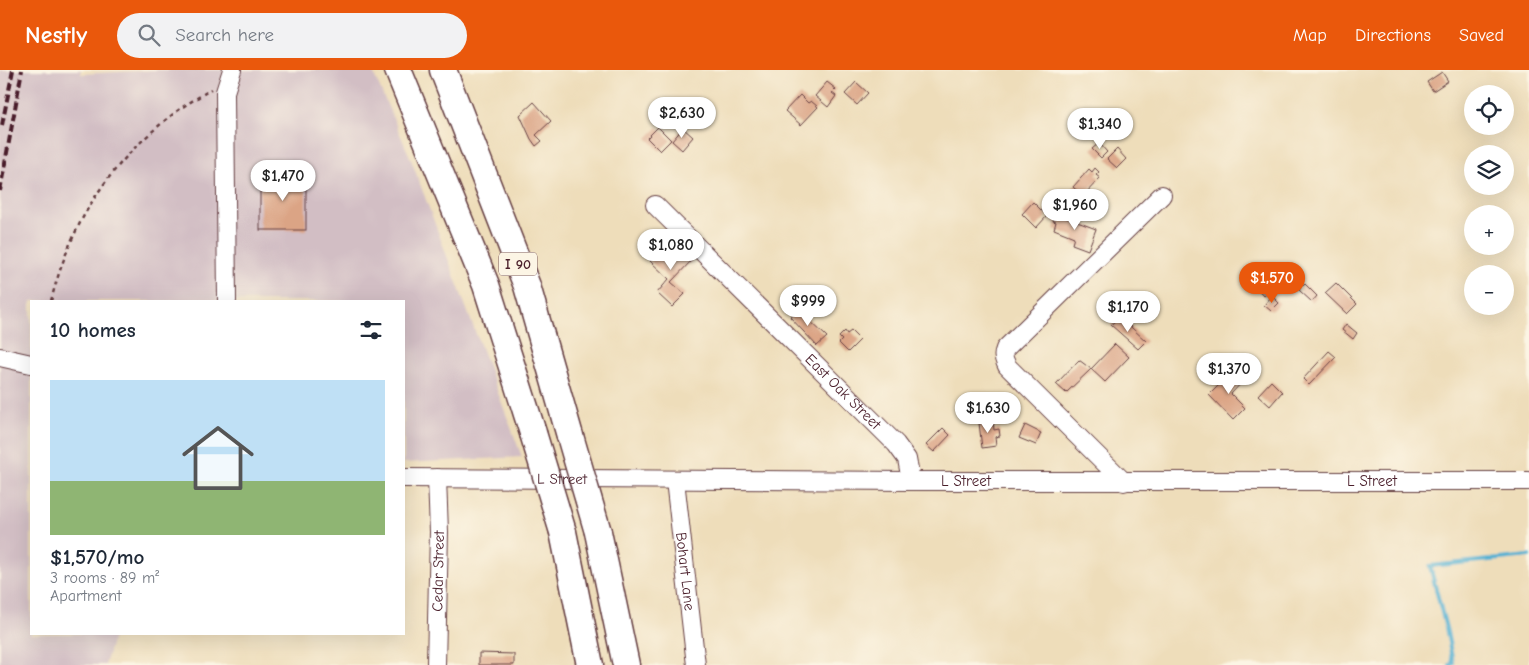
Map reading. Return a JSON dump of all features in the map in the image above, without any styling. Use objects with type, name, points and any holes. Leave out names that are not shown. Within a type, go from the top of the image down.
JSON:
[{"type":"highway","name":"I 90","points":[[398,70],[486,285],[562,532],[590,665]]},
{"type":"highway","name":"I 90","points":[[443,70],[527,286],[598,532],[626,665]]},
{"type":"street","points":[[227,300],[225,92],[231,72]]},
{"type":"street","points":[[1124,482],[1007,366],[1003,353],[1162,196]]},
{"type":"street","name":"East Oak Street","points":[[656,205],[896,444],[907,459],[911,481]]},
{"type":"street","points":[[0,357],[27,363]]},
{"type":"street","name":"L Street","points":[[405,478],[1124,482],[1529,481]]},
{"type":"street","name":"Cedar Street","points":[[436,665],[439,532],[437,478]]},
{"type":"street","name":"Bohart Lane","points":[[676,480],[696,665]]},
{"type":"path","points":[[51,300],[67,249],[76,228],[113,171],[150,133],[174,113],[219,84],[231,72]]},
{"type":"shaded area","points":[[0,70],[81,70],[81,74],[156,70],[372,70],[410,157],[522,457],[405,463],[405,300],[30,300],[30,635],[114,635],[105,665],[0,665]]},
{"type":"building","points":[[1442,72],[1448,81],[1433,91],[1427,82]]},
{"type":"building","points":[[827,82],[836,89],[832,93],[836,96],[828,107],[815,96]]},
{"type":"building","points":[[856,82],[868,93],[857,105],[845,94]]},
{"type":"building","points":[[800,95],[808,103],[811,101],[818,107],[801,125],[785,111]]},
{"type":"building","points":[[534,102],[551,121],[536,135],[542,141],[536,146],[520,115]]},
{"type":"building","points":[[658,127],[671,140],[660,151],[647,138]]},
{"type":"building","points":[[683,128],[693,137],[682,150],[672,141]]},
{"type":"building","points":[[1099,143],[1107,152],[1101,158],[1092,149]]},
{"type":"building","points":[[1117,149],[1126,159],[1117,168],[1107,159]]},
{"type":"building","points":[[1095,168],[1099,172],[1096,175],[1100,178],[1083,196],[1073,187],[1089,169],[1092,172]]},
{"type":"building","points":[[260,173],[306,173],[306,230],[260,230]]},
{"type":"building","points":[[1033,202],[1047,216],[1036,228],[1022,214]]},
{"type":"building","points":[[1056,214],[1096,229],[1088,250],[1072,244],[1074,237],[1054,229],[1056,222],[1053,221]]},
{"type":"building","points":[[670,240],[692,260],[671,282],[685,294],[672,307],[657,293],[669,279],[650,261]]},
{"type":"building","points":[[1257,278],[1270,291],[1264,296],[1252,283]]},
{"type":"building","points":[[1336,283],[1357,304],[1347,314],[1325,293]]},
{"type":"building","points":[[1305,284],[1317,296],[1312,302],[1299,290]]},
{"type":"building","points":[[1272,296],[1279,303],[1271,311],[1264,305]]},
{"type":"building","points":[[800,308],[809,317],[807,318],[827,337],[817,346],[790,317]]},
{"type":"building","points":[[1119,316],[1146,341],[1138,349],[1111,325]]},
{"type":"building","points":[[1346,324],[1357,333],[1353,339],[1342,330]]},
{"type":"building","points":[[845,331],[847,334],[851,331],[860,340],[848,352],[839,343],[842,340],[839,337]]},
{"type":"building","points":[[1115,344],[1129,357],[1105,382],[1091,369]]},
{"type":"building","points":[[1329,351],[1336,357],[1309,385],[1303,379]]},
{"type":"building","points":[[1079,360],[1091,369],[1066,393],[1056,384]]},
{"type":"building","points":[[1234,370],[1244,380],[1231,394],[1245,408],[1233,420],[1209,395]]},
{"type":"building","points":[[1271,381],[1282,392],[1270,406],[1258,395]]},
{"type":"building","points":[[993,421],[994,430],[999,429],[1000,436],[995,437],[996,446],[982,448],[979,423]]},
{"type":"building","points":[[1025,425],[1041,433],[1036,445],[1019,438]]},
{"type":"building","points":[[943,428],[950,435],[934,452],[926,445]]},
{"type":"building","points":[[479,653],[514,654],[514,665],[479,665]]},
{"type":"waterway","points":[[1450,665],[1453,663],[1447,632],[1430,566],[1529,556]]},
{"type":"railway","points":[[2,125],[13,70]]},
{"type":"railway","points":[[0,191],[22,70]]}]
